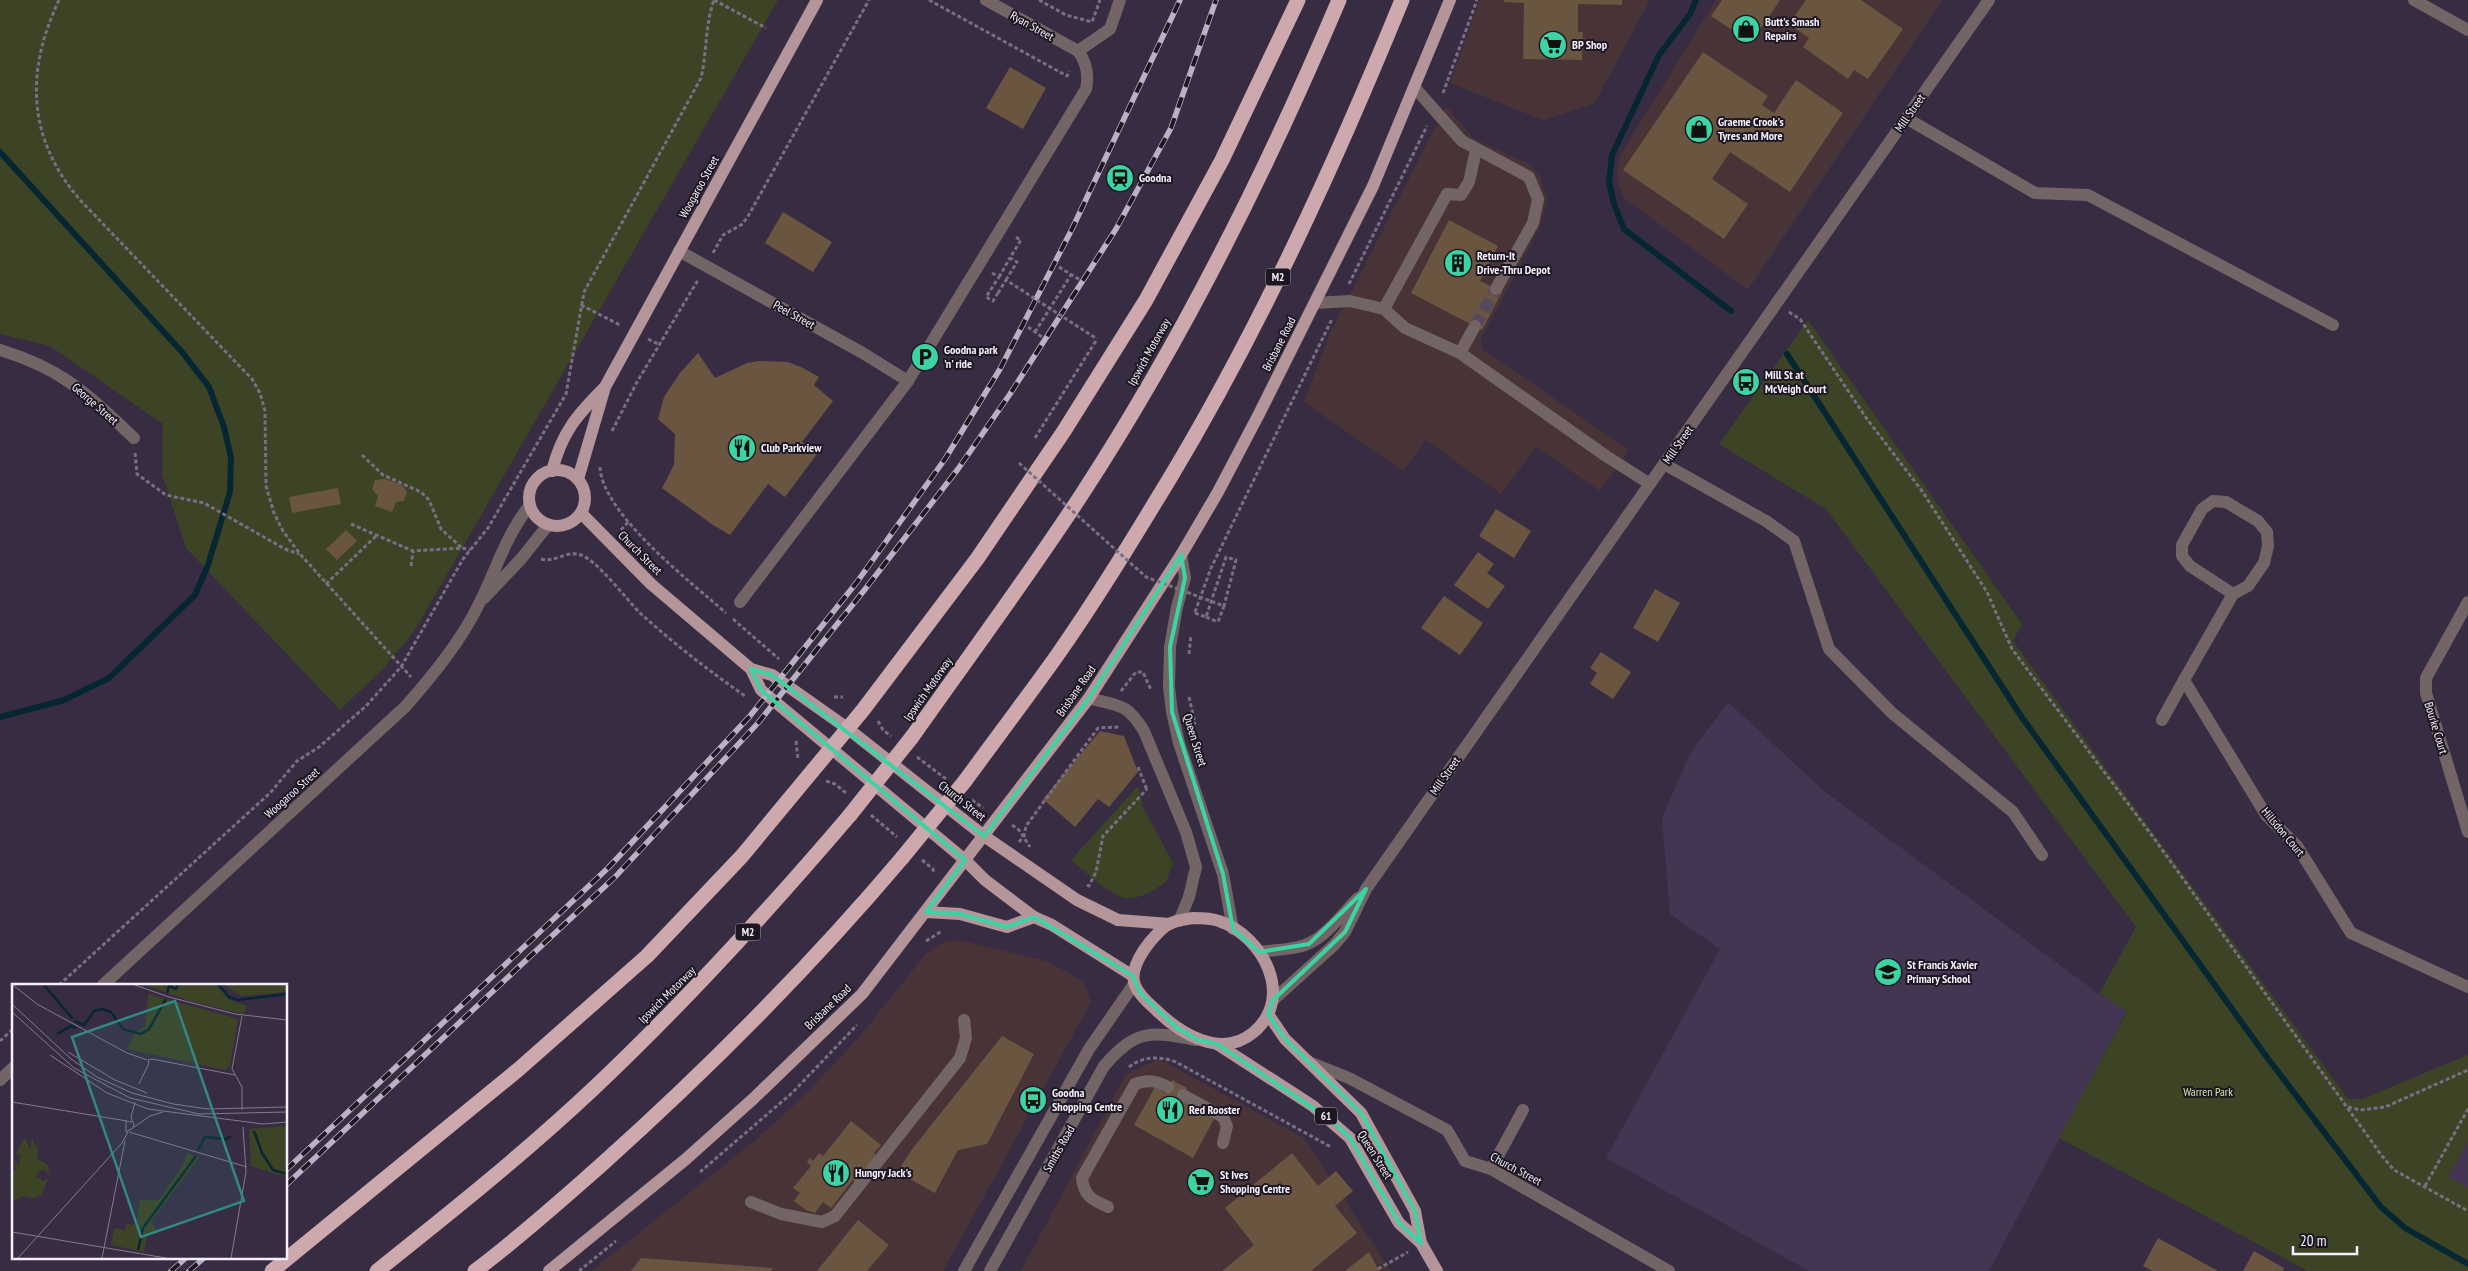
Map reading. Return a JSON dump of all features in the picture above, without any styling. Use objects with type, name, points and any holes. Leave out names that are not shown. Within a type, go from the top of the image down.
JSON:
[{"type":"highway","points":[[288,1258],[593,1006],[694,909],[813,772],[894,671],[977,559],[1064,432],[1151,292],[1222,160],[1298,0]]},
{"type":"highway","name":"Ipswich Motorway","points":[[377,1271],[538,1139],[639,1044],[720,962],[850,815],[912,737],[1057,531],[1132,412],[1198,295],[1258,179],[1339,0]]},
{"type":"highway","name":"M2","points":[[476,1271],[514,1242],[703,1072],[808,963],[902,858],[965,781],[1080,621],[1170,478],[1211,404],[1300,233],[1371,75],[1402,0]]},
{"type":"highway","points":[[272,1271],[288,1258]]},
{"type":"main road","name":"Woogaroo Street","points":[[578,479],[605,387],[818,0]]},
{"type":"main road","name":"Brisbane Road","points":[[549,1271],[686,1158],[760,1092],[862,994],[1089,698],[1181,555],[1218,492],[1315,304],[1372,186],[1415,88],[1450,0]]},
{"type":"main road","name":"Woogaroo Street","points":[[552,471],[557,449],[576,416],[605,387]]},
{"type":"main road","points":[[561,470],[578,479],[585,495],[581,513],[575,520],[567,524],[548,525],[540,520],[530,505],[531,487],[536,480],[552,471],[561,470]]},
{"type":"main road","name":"Church Street","points":[[581,513],[651,584],[750,669],[761,690],[965,860],[985,880],[1034,916],[1052,925],[1134,980]]},
{"type":"main road","name":"Church Street","points":[[750,669],[772,675],[847,728],[984,836],[1094,910],[1118,920],[1174,922]]},
{"type":"main road","points":[[926,912],[960,914],[1007,927],[1034,916]]},
{"type":"main road","name":"61","points":[[1134,980],[1160,1015],[1198,1040],[1228,1044],[1247,1037],[1260,1027],[1268,1014],[1275,986],[1271,973],[1259,952],[1234,929],[1220,921],[1209,918],[1193,918],[1174,922]]},
{"type":"main road","points":[[1134,980],[1144,949],[1154,936],[1174,922]]},
{"type":"main road","name":"Queen Street","points":[[1268,1014],[1274,1025],[1305,1060],[1361,1113],[1415,1211],[1421,1243]]},
{"type":"main road","name":"Queen Street","points":[[1217,1044],[1313,1106],[1350,1138],[1399,1223],[1421,1243],[1437,1271]]},
{"type":"street","name":"Ryan Street","points":[[986,0],[1078,51]]},
{"type":"street","points":[[740,602],[908,381],[1086,89],[1087,70],[1084,60],[1078,51],[1110,29],[1120,0]]},
{"type":"street","name":"Mill Street","points":[[1273,1000],[1334,945],[1344,932],[1366,889],[1989,0]]},
{"type":"street","points":[[2414,0],[2468,30]]},
{"type":"street","points":[[1415,88],[1462,141],[1529,177],[1538,199],[1533,223],[1496,289]]},
{"type":"street","points":[[1906,118],[2035,193],[2088,195],[2333,325]]},
{"type":"street","points":[[1384,309],[1447,194],[1461,195],[1469,182],[1476,150]]},
{"type":"street","name":"Peel Street","points":[[679,251],[862,352],[908,381]]},
{"type":"street","points":[[1315,304],[1350,301],[1384,309],[1405,328],[1460,353],[1606,456],[1650,484]]},
{"type":"street","points":[[1460,353],[1475,326]]},
{"type":"street","name":"George Street","points":[[0,350],[33,360],[57,373],[82,390],[134,438]]},
{"type":"street","points":[[1664,464],[1766,521],[1794,541],[1828,650],[1892,712],[2013,812],[2042,855]]},
{"type":"street","points":[[2162,720],[2233,594],[2248,586],[2264,563],[2268,546],[2267,532],[2258,521],[2226,502],[2213,501],[2202,509],[2182,545],[2182,556],[2190,566],[2233,594]]},
{"type":"street","name":"Woogaroo Street","points":[[104,984],[386,726],[422,688],[440,666],[479,604],[508,540],[530,505]]},
{"type":"street","name":"Woogaroo Street","points":[[479,604],[548,525]]},
{"type":"street","name":"Queen Street","points":[[1181,555],[1185,578],[1176,607],[1169,654],[1169,687],[1174,727],[1223,874],[1234,929]]},
{"type":"street","name":"Bourke Court","points":[[2468,602],[2426,678],[2426,693],[2468,832]]},
{"type":"street","name":"Hillsdon Court","points":[[2184,680],[2266,815],[2297,846],[2351,933],[2468,987]]},
{"type":"street","points":[[1089,698],[1118,704],[1127,709],[1137,719],[1144,730],[1186,832],[1196,867],[1189,897],[1174,922]]},
{"type":"street","name":"Mill Street","points":[[1259,952],[1309,944],[1326,930],[1366,889]]},
{"type":"street","name":"Smiths Road","points":[[964,1271],[1089,1049],[1134,980]]},
{"type":"street","points":[[750,1202],[781,1214],[822,1222],[835,1216],[960,1058],[966,1038],[964,1020]]},
{"type":"street","name":"Smiths Road","points":[[990,1271],[1104,1066],[1115,1053],[1125,1045],[1150,1034],[1163,1034],[1198,1040]]},
{"type":"street","name":"Church Street","points":[[1305,1060],[1349,1078],[1447,1130],[1465,1161],[1491,1169],[1669,1271]]},
{"type":"street","points":[[0,1080],[12,1070]]},
{"type":"street","points":[[1108,1207],[1089,1198],[1083,1187],[1082,1178],[1135,1084],[1145,1080],[1156,1081],[1168,1087]]},
{"type":"street","points":[[1183,1096],[1223,1118],[1227,1126],[1223,1143]]},
{"type":"street","points":[[1491,1169],[1523,1110]]},
{"type":"path","points":[[59,0],[40,50],[36,76],[38,118],[54,164],[64,182],[81,201],[252,379],[260,394],[264,411],[266,486],[277,519],[300,554],[422,688]]},
{"type":"path","points":[[60,984],[270,793],[297,762],[319,747],[366,706],[401,667],[470,550],[488,528],[568,389],[572,351],[584,292],[701,78],[710,9],[714,0],[766,28]]},
{"type":"path","points":[[608,438],[637,382],[723,236],[742,225],[747,218],[869,0]]},
{"type":"path","points":[[929,0],[1067,76],[1100,0]]},
{"type":"path","points":[[1039,0],[1066,15],[1092,22]]},
{"type":"path","points":[[1193,622],[1211,568],[1435,110],[1477,0]]},
{"type":"path","points":[[1010,258],[1017,262],[993,301],[986,297],[1021,240]]},
{"type":"path","points":[[978,266],[999,277]]},
{"type":"path","points":[[1059,267],[1080,280]]},
{"type":"path","points":[[1035,332],[1071,275]]},
{"type":"path","points":[[1006,280],[1097,339],[1029,447]]},
{"type":"path","points":[[1777,303],[1800,319],[1867,419],[1922,492],[1987,592],[2012,649],[2084,743],[2394,1170],[2468,1211]]},
{"type":"path","points":[[1028,327],[1042,337]]},
{"type":"path","points":[[134,438],[137,474],[166,495],[197,500],[285,549],[300,554]]},
{"type":"path","points":[[362,455],[383,475],[421,492],[429,500],[442,529],[462,548]]},
{"type":"path","points":[[1024,455],[1019,463],[1146,577],[1224,606]]},
{"type":"path","points":[[600,464],[604,482],[612,499],[650,546],[782,662]]},
{"type":"path","points":[[350,524],[413,552],[462,548],[470,550]]},
{"type":"path","points":[[488,528],[508,540]]},
{"type":"path","points":[[326,584],[376,536]]},
{"type":"path","points":[[527,551],[547,561],[572,553],[586,557],[640,612],[696,662],[749,698]]},
{"type":"path","points":[[411,566],[413,552]]},
{"type":"path","points":[[1195,613],[1218,622],[1236,560],[1226,557],[1206,617]]},
{"type":"path","points":[[1188,658],[1192,631]]},
{"type":"path","points":[[1174,727],[1195,723],[1188,694]]},
{"type":"path","points":[[1038,852],[1030,847],[1024,836],[1026,826],[1098,728],[1117,726],[1122,732]]},
{"type":"path","points":[[792,734],[798,752],[797,758],[813,772],[828,783],[835,784],[850,797]]},
{"type":"path","points":[[1082,881],[1089,886],[1096,872],[1104,836],[1147,790],[1137,764]]},
{"type":"path","points":[[865,810],[903,843]]},
{"type":"path","points":[[918,856],[933,869],[935,877],[946,886]]},
{"type":"path","points":[[0,1041],[12,1030]]},
{"type":"path","points":[[1125,1070],[1142,1060],[1166,1058],[1331,1147]]},
{"type":"path","points":[[2347,1106],[2360,1110],[2385,1107],[2468,1070]]},
{"type":"path","points":[[2425,1186],[2468,1109]]},
{"type":"path","points":[[1378,1269],[1403,1255]]},
{"type":"highlighted area","points":[[1181,555],[1185,578],[1170,647],[1172,712],[1223,874],[1233,929],[1259,952],[1309,944],[1366,889],[1345,932],[1273,1000],[1268,1014],[1285,1039],[1361,1113],[1415,1211],[1421,1243],[1399,1223],[1350,1138],[1332,1121],[1217,1044],[1198,1040],[1177,1028],[1140,993],[1133,976],[1034,917],[1007,927],[960,914],[926,912],[965,860],[761,690],[751,669],[772,675],[984,836],[1089,698]]},
{"type":"shaded area","points":[[1480,0],[1650,0],[1594,104],[1543,120],[1450,83]]},
{"type":"shaded area","points":[[1716,0],[1942,0],[1748,290],[1624,198],[1618,185],[1617,167],[1622,152]]},
{"type":"shaded area","points":[[1446,106],[1474,139],[1529,164],[1540,177],[1547,200],[1539,230],[1481,338],[1481,348],[1629,450],[1600,491],[1536,447],[1501,494],[1426,440],[1403,471],[1304,402],[1330,333]]},
{"type":"shaded area","name":"St Francis Xavier Primary School","points":[[1728,702],[1824,791],[2099,994],[2127,1010],[1989,1271],[1809,1271],[1606,1158],[1720,949],[1670,914],[1662,818],[1690,754]]},
{"type":"shaded area","points":[[960,940],[1049,962],[1084,982],[1091,1002],[943,1271],[591,1271],[753,1142],[804,1096],[859,1037],[925,955],[941,943]]},
{"type":"shaded area","name":"St Ives Shopping Centre","points":[[1159,1059],[1304,1138],[1391,1271],[1021,1271],[1126,1074]]},
{"type":"shaded area","points":[[2468,1141],[2468,1188],[2448,1177]]},
{"type":"green space","points":[[0,0],[778,0],[415,630],[384,668],[340,710],[186,548],[162,474],[163,424],[50,346],[0,334]]},
{"type":"green space","name":"Warren Park","points":[[1808,320],[2022,624],[2013,641],[2348,1099],[2362,1099],[2468,1055],[2468,1141],[2448,1177],[2468,1188],[2468,1271],[2308,1271],[2059,1138],[2127,1011],[2099,994],[2136,927],[1826,509],[1719,444]]},
{"type":"green space","points":[[1138,786],[1143,807],[1173,863],[1166,882],[1142,895],[1126,898],[1105,888],[1071,860]]},
{"type":"building","points":[[1504,0],[1622,0],[1622,5],[1578,4],[1578,32],[1583,32],[1582,60],[1523,59],[1524,3],[1504,2]]},
{"type":"building","name":"Butt's Smash Repairs","points":[[1722,0],[1780,0],[1751,43],[1711,16]]},
{"type":"building","points":[[1806,0],[1861,0],[1903,29],[1868,79],[1854,70],[1848,79],[1803,47],[1809,38],[1789,24]]},
{"type":"building","name":"Graeme Crook's Tyres and More","points":[[1703,52],[1768,96],[1762,105],[1774,113],[1796,80],[1843,113],[1790,192],[1730,152],[1712,179],[1748,204],[1724,239],[1623,170]]},
{"type":"building","points":[[1010,67],[1046,88],[1023,129],[986,108]]},
{"type":"building","points":[[783,212],[832,242],[813,272],[765,243]]},
{"type":"building","name":"Return-It Drive-Thru Depot","points":[[1449,220],[1498,246],[1480,281],[1502,292],[1482,330],[1411,293]]},
{"type":"building","name":"Club Parkview","points":[[698,353],[715,378],[747,363],[759,361],[788,362],[819,377],[814,385],[833,401],[802,442],[817,454],[785,497],[768,484],[730,535],[662,488],[674,465],[675,434],[658,419],[664,397],[680,373]]},
{"type":"building","points":[[385,479],[402,485],[407,492],[404,501],[396,502],[392,512],[375,506],[378,496],[372,489],[375,480]]},
{"type":"building","points":[[338,488],[341,504],[292,513],[289,497]]},
{"type":"building","points":[[1496,509],[1531,531],[1514,558],[1479,536]]},
{"type":"building","points":[[346,530],[357,541],[337,560],[326,549]]},
{"type":"building","points":[[1478,552],[1494,564],[1487,573],[1505,586],[1488,609],[1454,585]]},
{"type":"building","points":[[1655,589],[1680,603],[1658,642],[1633,628]]},
{"type":"building","points":[[1444,596],[1483,623],[1460,655],[1421,628]]},
{"type":"building","points":[[1601,652],[1631,672],[1613,699],[1590,684],[1597,673],[1590,668]]},
{"type":"building","points":[[1100,731],[1124,736],[1138,772],[1109,807],[1098,799],[1075,827],[1043,799]]},
{"type":"building","points":[[1002,1036],[1034,1054],[987,1144],[958,1150],[935,1193],[897,1172],[913,1148]]},
{"type":"building","name":"Red Rooster","points":[[1172,1080],[1187,1088],[1181,1100],[1214,1119],[1193,1158],[1134,1125],[1155,1087],[1165,1093]]},
{"type":"building","name":"Hungry Jack's","points":[[851,1121],[881,1145],[874,1153],[879,1157],[857,1184],[853,1180],[831,1208],[823,1202],[815,1213],[806,1210],[794,1201],[800,1193],[793,1188],[811,1166],[807,1162],[810,1158],[813,1161],[819,1153],[823,1156]]},
{"type":"building","points":[[1292,1153],[1318,1186],[1336,1171],[1353,1191],[1335,1206],[1357,1233],[1311,1271],[1222,1271],[1254,1245],[1225,1208]]},
{"type":"building","points":[[858,1220],[889,1245],[867,1271],[817,1271]]},
{"type":"building","points":[[2158,1238],[2218,1271],[2152,1271],[2143,1266]]},
{"type":"building","points":[[2254,1251],[2284,1268],[2283,1271],[2243,1271]]},
{"type":"building","points":[[1369,1252],[1379,1271],[1345,1271]]},
{"type":"building","points":[[641,1258],[773,1268],[771,1271],[631,1271]]},
{"type":"waterway","points":[[1696,0],[1690,14],[1659,55],[1612,155],[1609,181],[1614,204],[1624,229],[1731,311]]},
{"type":"waterway","points":[[0,152],[182,352],[209,387],[224,427],[231,458],[230,492],[208,565],[195,595],[109,678],[64,700],[0,717]]},
{"type":"waterway","points":[[1787,354],[2021,716],[2263,1052],[2381,1207],[2405,1228],[2468,1264]]},
{"type":"tunnel","points":[[1475,326],[1496,289]]},
{"type":"railway","points":[[288,1168],[608,868],[750,716],[857,582],[945,459],[1000,369],[1072,229],[1180,0]]},
{"type":"railway","points":[[288,1183],[616,876],[758,723],[866,588],[958,469],[1010,394],[1116,229],[1171,128],[1216,0]]},
{"type":"railway","points":[[171,1271],[186,1258]]},
{"type":"railway","points":[[189,1271],[204,1258]]},
{"type":"place","name":"Butt's Smash Repairs","points":[[1746,29]]},
{"type":"place","name":"BP Shop","points":[[1553,45]]},
{"type":"place","name":"Graeme Crook's Tyres and More","points":[[1699,129]]},
{"type":"place","name":"Goodna","points":[[1120,178]]},
{"type":"place","name":"Return-It Drive-Thru Depot","points":[[1458,263]]},
{"type":"place","name":"Goodna park 'n' ride","points":[[925,357]]},
{"type":"place","name":"Mill St at McVeigh Court","points":[[1746,382]]},
{"type":"place","name":"Club Parkview","points":[[742,448]]},
{"type":"place","name":"St Francis Xavier Primary School","points":[[1888,972]]},
{"type":"place","name":"Goodna Shopping Centre","points":[[1033,1100]]},
{"type":"place","name":"Red Rooster","points":[[1170,1110]]},
{"type":"place","name":"Hungry Jack's","points":[[836,1173]]},
{"type":"place","name":"St Ives Shopping Centre","points":[[1201,1182]]}]
